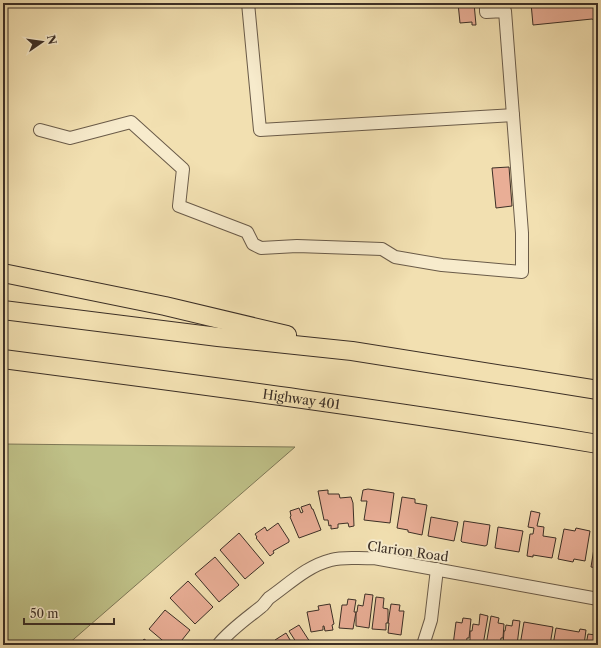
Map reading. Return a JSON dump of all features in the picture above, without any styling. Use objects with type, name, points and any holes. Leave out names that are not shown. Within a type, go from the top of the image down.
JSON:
[{"type":"highway","points":[[3,273],[165,306],[352,351]]},
{"type":"highway","points":[[3,310],[218,337],[352,351],[598,390]]},
{"type":"highway","name":"Highway 401","points":[[3,359],[347,405],[598,444]]},
{"type":"street","points":[[248,3],[260,130],[513,115]]},
{"type":"street","points":[[40,130],[70,138],[131,122],[183,169],[179,206],[247,232],[253,244],[261,248],[297,246],[382,249],[395,258],[442,265],[522,272],[522,233],[505,11],[486,12],[486,3]]},
{"type":"street","name":"Clarion Road","points":[[218,645],[248,616],[296,577],[330,560],[339,558],[374,558],[598,599]]},
{"type":"street","points":[[423,645],[431,620],[437,569]]},
{"type":"green space","points":[[3,444],[295,447],[67,645],[3,645]]},
{"type":"building","points":[[458,3],[474,3],[476,25],[472,25],[472,22],[460,23]]},
{"type":"building","points":[[531,3],[598,3],[598,21],[596,24],[596,21],[592,19],[533,25]]},
{"type":"building","points":[[509,167],[512,206],[496,208],[492,168]]},
{"type":"building","points":[[368,489],[394,493],[390,523],[364,520],[367,501],[361,501],[363,490]]},
{"type":"building","points":[[328,490],[328,494],[339,494],[340,498],[351,497],[353,503],[354,526],[349,527],[348,523],[338,524],[338,528],[331,529],[331,525],[329,526],[328,520],[324,520],[318,491]]},
{"type":"building","points":[[402,497],[415,499],[415,503],[427,505],[422,535],[397,528]]},
{"type":"building","points":[[310,504],[321,530],[299,538],[290,517],[290,511],[299,508],[301,513],[303,512],[301,507]]},
{"type":"building","points":[[531,511],[540,513],[537,526],[544,527],[543,536],[556,538],[552,558],[533,555],[533,557],[527,556],[530,534],[533,534],[534,528],[528,527]]},
{"type":"building","points":[[431,517],[458,522],[454,541],[428,536]]},
{"type":"building","points":[[464,521],[490,525],[487,545],[485,546],[461,541]]},
{"type":"building","points":[[278,523],[289,542],[273,551],[274,553],[270,556],[256,538],[257,537],[255,534],[265,527],[267,531]]},
{"type":"building","points":[[498,527],[523,531],[519,552],[495,548]]},
{"type":"building","points":[[576,528],[590,531],[585,561],[574,559],[573,562],[558,559],[564,529],[575,531]]},
{"type":"building","points":[[239,533],[264,563],[245,579],[220,550]]},
{"type":"building","points":[[596,536],[598,536],[598,568],[591,567]]},
{"type":"building","points":[[215,557],[239,585],[219,602],[195,574]]},
{"type":"building","points":[[188,581],[213,607],[195,624],[170,598]]},
{"type":"building","points":[[365,594],[373,595],[369,628],[356,626],[356,612],[358,605],[363,606]]},
{"type":"building","points":[[376,597],[384,598],[383,608],[388,609],[388,623],[386,623],[386,630],[372,629]]},
{"type":"building","points":[[348,599],[356,600],[354,612],[356,612],[353,629],[339,628],[342,605],[347,605]]},
{"type":"building","points":[[330,604],[334,624],[332,625],[333,630],[325,631],[323,626],[323,630],[311,632],[307,612],[319,610],[318,606]]},
{"type":"building","points":[[391,604],[400,605],[399,611],[404,611],[401,635],[388,633]]},
{"type":"building","points":[[165,610],[190,630],[178,645],[168,645],[149,629]]},
{"type":"building","points":[[480,614],[488,616],[483,645],[470,645],[470,631],[472,631],[473,624],[479,625]]},
{"type":"building","points":[[491,616],[499,618],[498,623],[504,624],[503,638],[501,638],[500,645],[486,645]]},
{"type":"building","points":[[463,618],[471,619],[469,638],[467,638],[466,645],[453,645],[456,622],[462,623]]},
{"type":"building","points":[[513,620],[520,621],[517,645],[503,645],[506,625],[512,626]]},
{"type":"building","points":[[524,622],[553,627],[550,645],[520,645]]},
{"type":"building","points":[[299,625],[310,642],[305,645],[298,645],[289,631]]},
{"type":"building","points":[[556,628],[579,632],[580,629],[586,630],[584,645],[553,645]]},
{"type":"building","points":[[286,633],[293,645],[278,645],[275,640]]},
{"type":"building","points":[[588,634],[596,635],[594,645],[586,645]]},
{"type":"building","points":[[144,639],[153,645],[140,645]]}]
